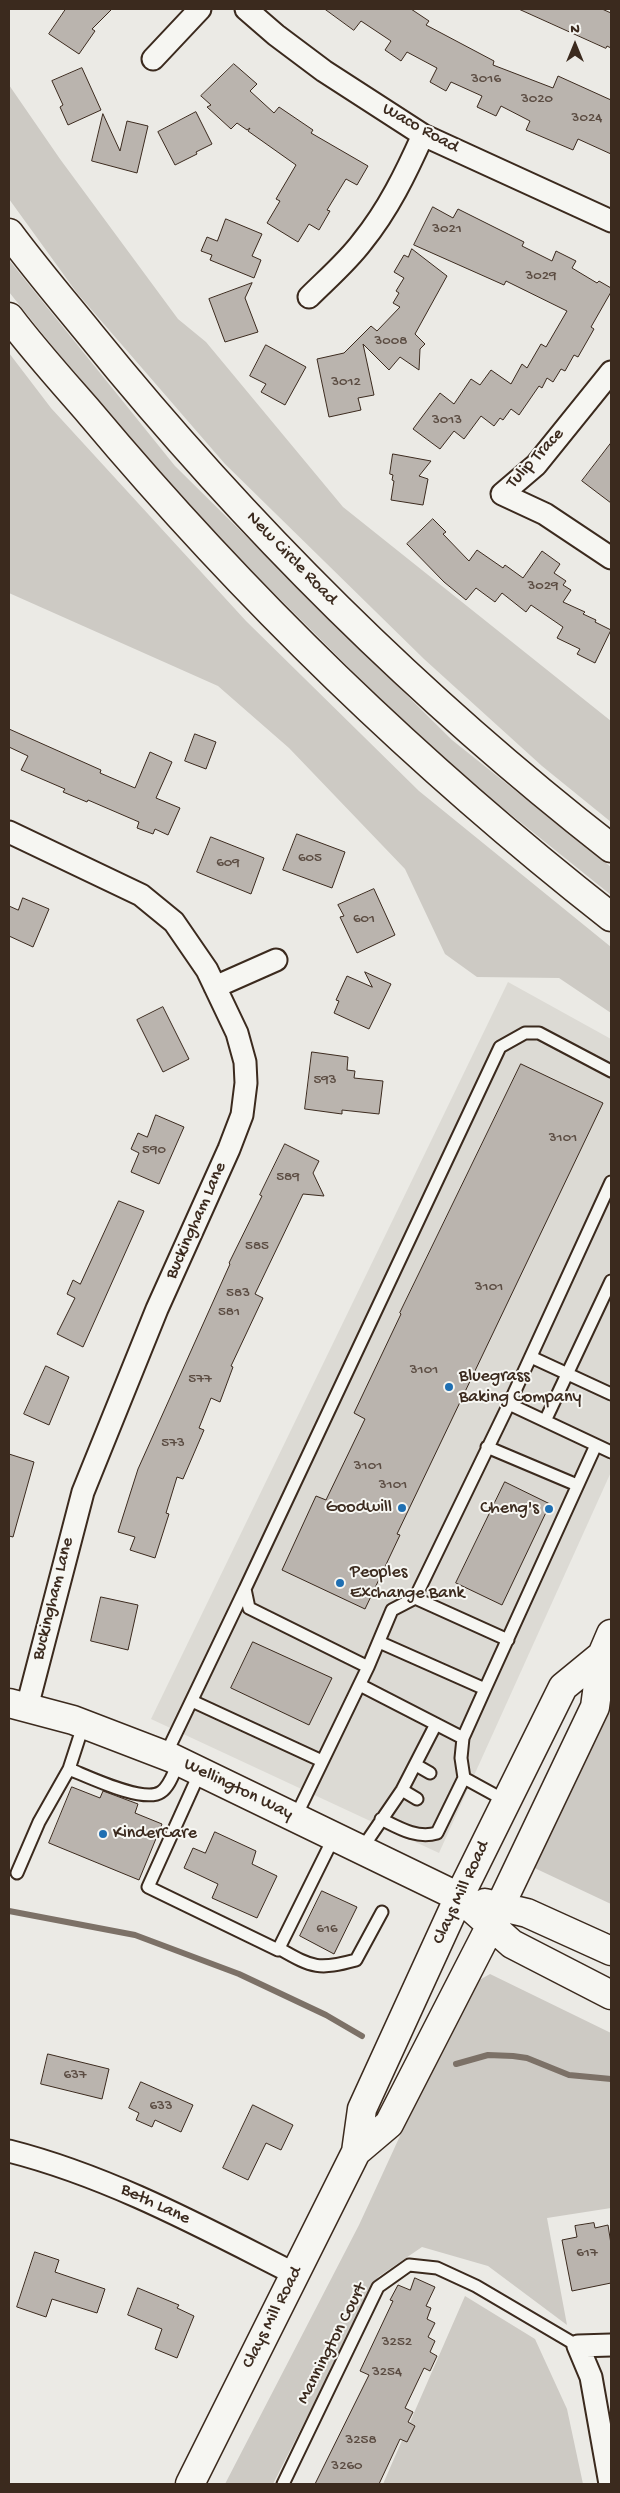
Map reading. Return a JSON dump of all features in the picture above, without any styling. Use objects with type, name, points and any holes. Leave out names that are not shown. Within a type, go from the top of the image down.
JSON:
[{"type":"main road","name":"New Circle Road","points":[[9,233],[133,387],[203,467],[280,549],[436,701],[611,848]]},
{"type":"main road","points":[[9,317],[151,486],[302,644],[459,792],[611,917]]},
{"type":"main road","name":"Clays Mill Road","points":[[190,2484],[356,2152],[362,2109],[459,1897],[506,1801],[563,1687],[607,1645]]},
{"type":"main road","name":"Clays Mill Road","points":[[356,2152],[389,2124],[496,1916],[595,1707],[607,1645]]},
{"type":"main road","name":"Wellington Way","points":[[18,1705],[84,1724],[181,1763],[496,1916],[528,1913],[611,1951]]},
{"type":"main road","points":[[496,1916],[512,1944],[611,1995]]},
{"type":"street","points":[[153,59],[200,9]]},
{"type":"street","name":"Waco Road","points":[[246,9],[276,35],[324,71],[423,135],[611,221]]},
{"type":"street","points":[[309,297],[361,244],[376,224],[402,181],[423,135]]},
{"type":"street","name":"Tulip Trace","points":[[611,372],[536,465],[502,494],[545,514],[611,558]]},
{"type":"street","name":"Buckingham Lane","points":[[9,832],[140,895],[158,907],[174,922],[206,970],[237,1033],[245,1062],[246,1083],[242,1115],[199,1220],[157,1309],[83,1492],[18,1705]]},
{"type":"street","points":[[215,987],[276,960]]},
{"type":"street","name":"Beth Lane","points":[[9,2151],[75,2170],[162,2206],[295,2274]]},
{"type":"street","points":[[610,2484],[591,2377],[578,2346],[611,2346]]},
{"type":"lane","points":[[382,1912],[356,1960],[327,1968],[303,1962],[148,1887],[181,1763],[192,1701],[500,1047],[525,1033],[540,1033],[611,1071]]},
{"type":"lane","points":[[295,1818],[360,1685],[392,1610],[414,1598],[531,1358],[611,1182]]},
{"type":"lane","points":[[546,1421],[611,1281]]},
{"type":"lane","points":[[531,1358],[611,1394]]},
{"type":"lane","points":[[509,1404],[611,1452]]},
{"type":"lane","points":[[381,1820],[404,1831],[426,1836],[437,1833],[461,1783],[463,1738],[596,1444]]},
{"type":"lane","points":[[487,1448],[577,1485]]},
{"type":"lane","points":[[245,1589],[249,1608],[368,1667]]},
{"type":"lane","points":[[414,1598],[508,1640]]},
{"type":"lane","points":[[378,1642],[485,1688]]},
{"type":"lane","points":[[360,1685],[463,1738]]},
{"type":"lane","points":[[192,1701],[322,1761]]},
{"type":"lane","points":[[17,1873],[39,1822],[68,1769],[84,1724]]},
{"type":"lane","points":[[361,1850],[402,1790],[436,1724]]},
{"type":"lane","points":[[68,1769],[138,1795],[154,1796],[167,1786],[181,1763]]},
{"type":"lane","points":[[416,1765],[430,1773]]},
{"type":"lane","points":[[448,1782],[461,1783],[506,1801]]},
{"type":"lane","points":[[402,1790],[417,1799]]},
{"type":"lane","points":[[435,1808],[446,1814]]},
{"type":"lane","points":[[278,1950],[334,1837]]},
{"type":"lane","name":"Mannington Court","points":[[283,2484],[378,2287],[409,2265],[437,2268],[476,2286],[578,2346]]},
{"type":"shaded area","points":[[9,85],[60,159],[178,319],[206,342],[343,507],[611,721],[611,822],[542,766],[424,659],[225,464],[77,293],[9,199]]},
{"type":"shaded area","points":[[9,260],[175,466],[452,740],[611,867],[611,895],[438,756],[159,479],[9,292]]},
{"type":"shaded area","points":[[9,353],[51,408],[246,621],[419,791],[611,947],[611,1013],[559,978],[477,977],[445,954],[405,869],[289,748],[218,686],[9,593]]},
{"type":"shaded area","points":[[508,982],[611,1039],[611,1472],[439,1853],[151,1719]]},
{"type":"shaded area","points":[[611,1680],[611,1904],[526,1864]]},
{"type":"shaded area","points":[[490,1974],[611,2033],[611,2208],[547,2218],[567,2325],[488,2266],[422,2247],[378,2277],[273,2484],[225,2484],[359,2225],[469,1986]]},
{"type":"shaded area","points":[[465,2296],[535,2339],[567,2409],[583,2484],[383,2484]]},
{"type":"building","points":[[66,9],[112,9],[92,29],[95,31],[79,54],[49,34]]},
{"type":"building","points":[[325,9],[411,9],[429,21],[426,25],[494,61],[493,65],[553,88],[558,76],[611,100],[611,154],[578,139],[573,150],[526,130],[530,121],[501,106],[496,116],[477,107],[482,96],[451,82],[446,91],[430,82],[437,68],[407,52],[401,61],[385,50],[391,41],[361,21],[354,30]]},
{"type":"building","points":[[519,9],[602,9],[611,13],[611,48],[607,46],[606,48]]},
{"type":"building","points":[[234,64],[257,84],[250,91],[274,113],[279,107],[313,130],[311,133],[368,166],[357,185],[346,179],[327,210],[330,211],[319,230],[309,224],[298,242],[267,223],[280,201],[276,199],[296,165],[248,131],[250,128],[247,130],[237,123],[231,129],[207,107],[211,105],[201,96]]},
{"type":"building","points":[[82,68],[101,110],[68,125],[60,107],[63,105],[52,81]]},
{"type":"building","points":[[196,112],[212,144],[175,165],[158,132]]},
{"type":"building","points":[[103,114],[120,151],[127,121],[148,126],[137,173],[92,161]]},
{"type":"building","points":[[433,207],[453,218],[458,209],[524,242],[522,246],[552,261],[556,251],[576,261],[572,268],[597,283],[599,281],[611,288],[611,292],[591,327],[594,329],[578,357],[574,355],[565,371],[561,369],[553,382],[547,378],[542,388],[539,386],[519,415],[511,409],[503,420],[500,418],[494,426],[481,416],[464,439],[454,431],[440,449],[413,429],[440,393],[454,404],[471,379],[480,385],[491,370],[511,384],[522,364],[527,368],[541,344],[546,347],[567,311],[506,281],[504,285],[414,245]]},
{"type":"building","points":[[226,219],[262,234],[252,256],[261,260],[254,278],[210,260],[212,255],[201,251],[207,237],[217,241]]},
{"type":"building","points":[[412,249],[447,276],[415,334],[425,344],[420,349],[419,370],[400,357],[389,370],[363,344],[374,395],[358,398],[361,410],[329,417],[317,359],[344,353],[371,326],[377,331],[400,307],[393,303],[399,293],[396,291],[404,278],[394,272],[404,255],[408,257]]},
{"type":"building","points":[[252,283],[245,298],[258,332],[225,342],[209,299]]},
{"type":"building","points":[[266,345],[306,367],[285,405],[261,392],[266,384],[250,376]]},
{"type":"building","points":[[611,443],[611,503],[582,481]]},
{"type":"building","points":[[393,454],[431,461],[419,476],[428,479],[423,505],[391,500],[394,481],[392,480],[393,475],[390,474]]},
{"type":"building","points":[[433,519],[446,532],[443,534],[469,561],[477,550],[503,568],[505,565],[523,578],[542,551],[560,564],[554,573],[566,581],[563,585],[571,590],[563,602],[585,612],[583,614],[611,630],[595,663],[577,654],[580,649],[557,638],[563,627],[531,605],[526,612],[502,593],[495,602],[476,588],[466,600],[444,582],[407,544]]},
{"type":"building","points":[[9,729],[101,770],[100,773],[135,788],[150,752],[172,762],[156,798],[180,808],[168,835],[155,829],[153,834],[137,828],[139,822],[88,800],[87,802],[63,792],[65,789],[21,770],[28,756],[9,747]]},
{"type":"building","points":[[195,734],[216,742],[206,769],[185,761]]},
{"type":"building","points":[[297,834],[345,852],[332,888],[283,870]]},
{"type":"building","points":[[211,837],[264,858],[251,894],[197,872]]},
{"type":"building","points":[[374,889],[395,935],[357,953],[340,917],[344,916],[338,905]]},
{"type":"building","points":[[23,898],[49,909],[33,947],[9,936],[9,906],[18,910]]},
{"type":"building","points":[[365,972],[391,984],[369,1029],[334,1013],[339,1001],[336,1000],[347,976],[372,987]]},
{"type":"building","points":[[163,1007],[189,1059],[163,1072],[137,1020]]},
{"type":"building","points":[[312,1052],[348,1057],[347,1070],[355,1071],[354,1078],[383,1081],[379,1114],[342,1110],[342,1114],[305,1109]]},
{"type":"building","points":[[521,1064],[603,1103],[397,1534],[400,1535],[365,1609],[282,1570],[316,1496],[326,1500],[365,1419],[354,1413],[400,1313]]},
{"type":"building","points":[[156,1115],[184,1127],[159,1184],[131,1172],[139,1153],[131,1149],[138,1133],[147,1137]]},
{"type":"building","points":[[285,1144],[319,1161],[313,1173],[324,1196],[303,1194],[255,1294],[263,1298],[231,1366],[233,1367],[220,1402],[211,1398],[199,1428],[204,1430],[183,1479],[177,1477],[166,1513],[169,1514],[155,1558],[130,1550],[135,1537],[118,1532],[138,1469],[229,1263]]},
{"type":"building","points":[[119,1201],[144,1211],[83,1347],[57,1334],[75,1298],[67,1294],[73,1280],[80,1284]]},
{"type":"building","points":[[46,1366],[69,1377],[49,1425],[24,1414]]},
{"type":"building","points":[[9,1454],[34,1462],[13,1537],[9,1536]]},
{"type":"building","points":[[505,1482],[550,1504],[502,1605],[456,1583]]},
{"type":"building","points":[[101,1597],[138,1605],[128,1650],[91,1641]]},
{"type":"building","points":[[253,1642],[332,1678],[309,1725],[231,1688]]},
{"type":"building","points":[[72,1787],[100,1798],[103,1791],[138,1804],[135,1813],[162,1824],[139,1880],[49,1843]]},
{"type":"building","points":[[215,1832],[256,1851],[252,1864],[277,1876],[257,1918],[212,1898],[218,1884],[184,1868],[193,1848],[205,1853]]},
{"type":"building","points":[[322,1891],[357,1907],[334,1954],[300,1936]]},
{"type":"building","points":[[48,2054],[109,2069],[102,2099],[41,2084]]},
{"type":"building","points":[[141,2082],[193,2105],[181,2132],[155,2120],[152,2127],[136,2120],[139,2113],[129,2108]]},
{"type":"building","points":[[253,2105],[293,2125],[281,2150],[266,2143],[248,2180],[223,2168]]},
{"type":"building","points":[[594,2223],[595,2228],[608,2225],[611,2244],[611,2283],[572,2291],[562,2240],[577,2237],[575,2226]]},
{"type":"building","points":[[35,2252],[59,2260],[55,2272],[105,2289],[97,2313],[52,2299],[46,2317],[17,2307]]},
{"type":"building","points":[[415,2278],[435,2287],[426,2306],[431,2308],[427,2319],[435,2323],[428,2337],[435,2341],[430,2352],[437,2356],[430,2371],[424,2368],[405,2408],[413,2412],[408,2422],[415,2426],[407,2442],[400,2439],[379,2484],[315,2484],[369,2375],[360,2371],[393,2301],[390,2300],[398,2285],[410,2290]]},
{"type":"building","points":[[138,2288],[179,2305],[177,2308],[194,2316],[177,2358],[155,2349],[162,2329],[128,2315]]},
{"type":"waterway","points":[[9,1911],[135,1935],[239,1974],[326,2015],[362,2036]]},
{"type":"waterway","points":[[456,2064],[488,2055],[513,2056],[527,2058],[569,2075],[611,2079]]},
{"type":"place","name":"Bluegrass Baking Company","points":[[449,1387]]},
{"type":"place","name":"Goodwill","points":[[402,1508]]},
{"type":"place","name":"Cheng's","points":[[549,1509]]},
{"type":"place","name":"Peoples Exchange Bank","points":[[340,1583]]},
{"type":"place","name":"KinderCare","points":[[103,1834]]}]
